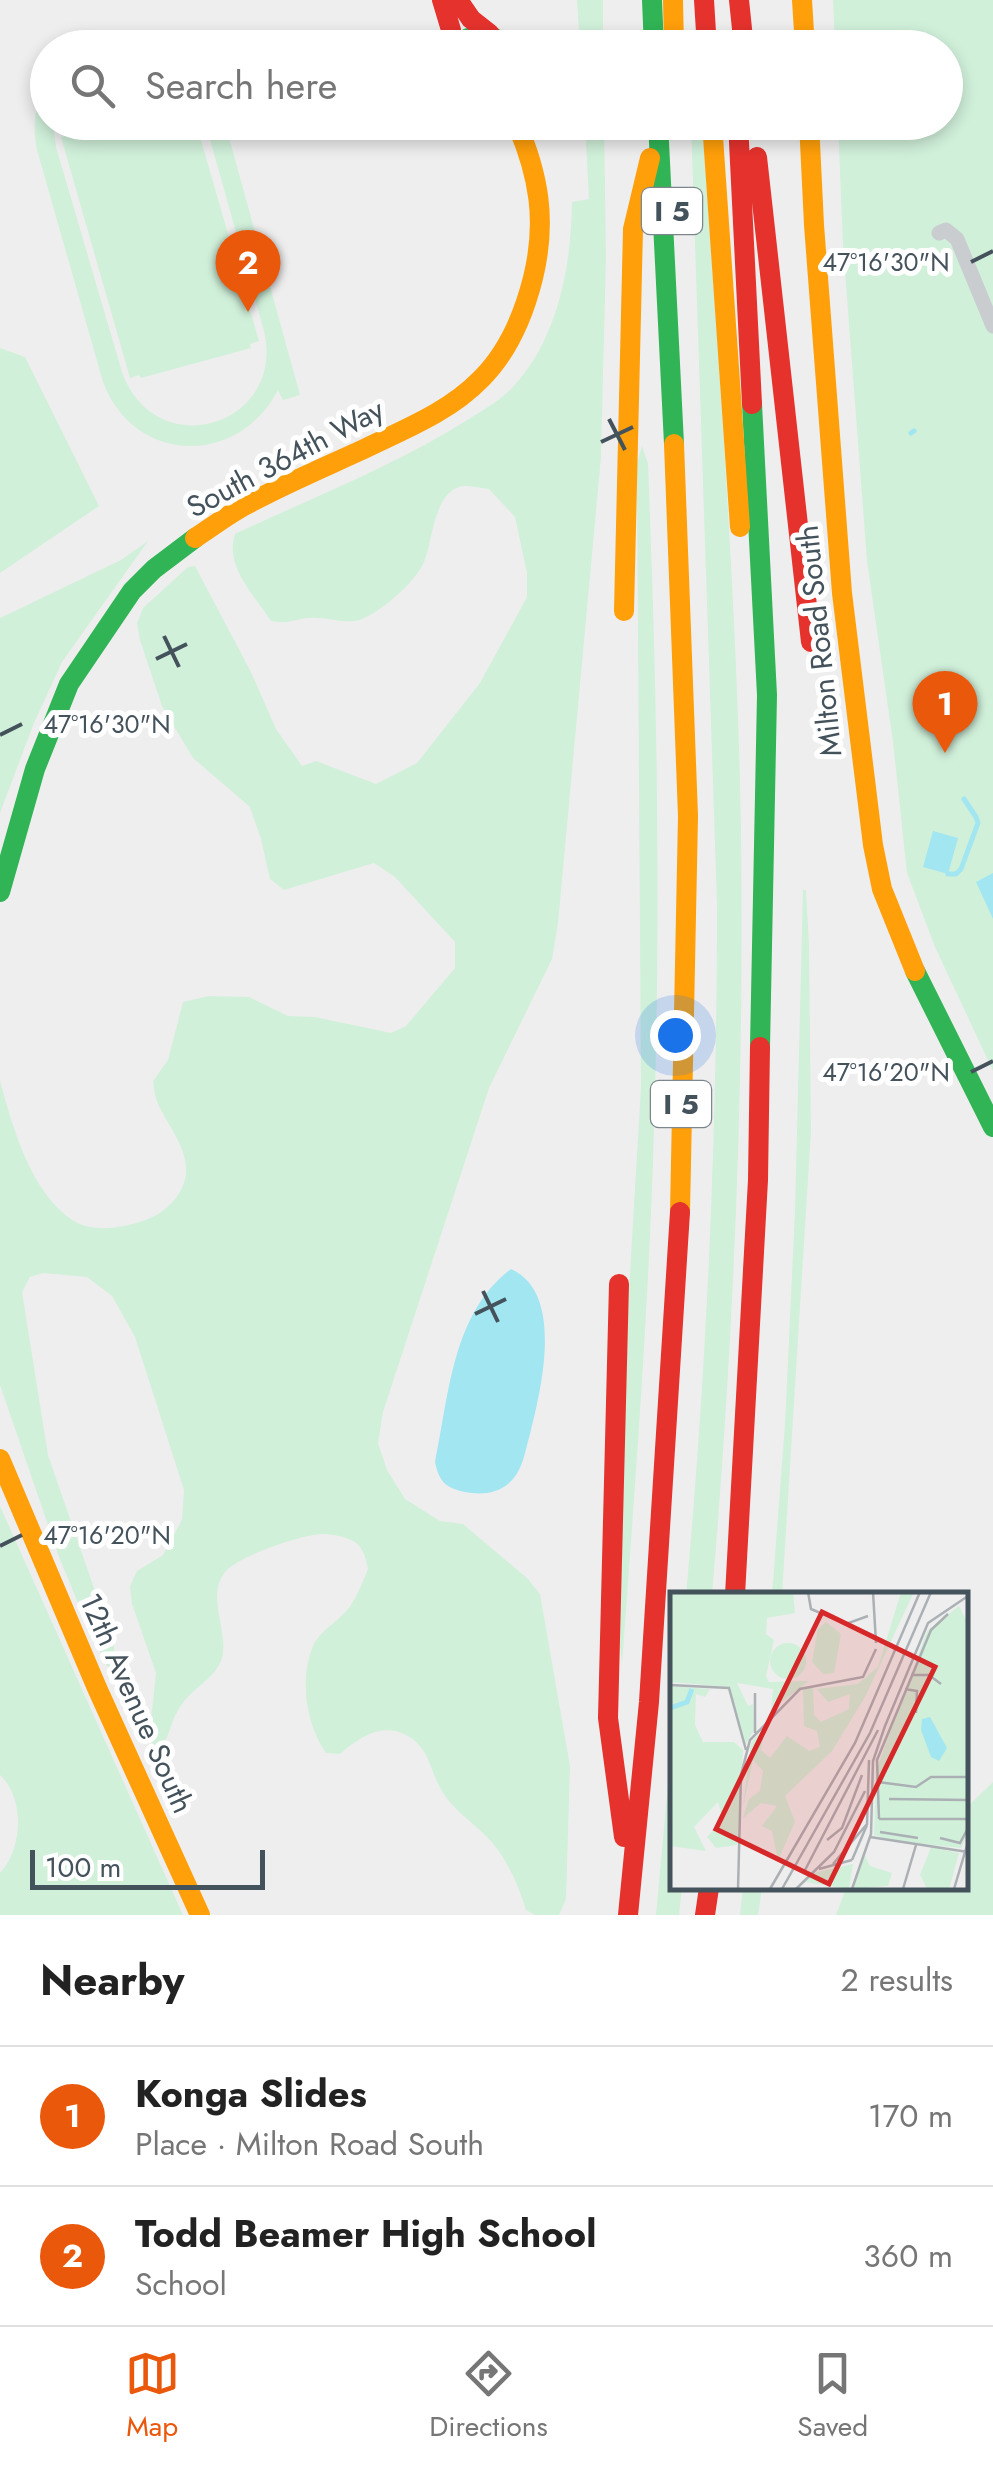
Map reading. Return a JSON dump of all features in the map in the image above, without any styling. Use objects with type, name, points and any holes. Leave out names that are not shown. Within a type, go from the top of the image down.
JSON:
[{"type":"main road","points":[[442,0],[451,30]]},
{"type":"main road","points":[[458,0],[471,19],[485,30]]},
{"type":"main road","points":[[652,0],[653,30]]},
{"type":"main road","points":[[672,0],[673,30]]},
{"type":"main road","points":[[704,0],[706,30]]},
{"type":"main road","points":[[735,30],[736,0]]},
{"type":"main road","points":[[736,0],[741,30]]},
{"type":"main road","points":[[802,0],[804,30]]},
{"type":"main road","name":"South 364th Way","points":[[510,140],[538,196]]},
{"type":"main road","name":"South 364th Way","points":[[0,892],[35,770],[68,684],[132,591],[154,569],[214,524],[428,418],[452,404],[492,368],[518,325],[528,298],[542,225],[532,160],[524,140]]},
{"type":"main road","points":[[624,612],[633,229],[659,140]]},
{"type":"main road","name":"I 5","points":[[629,1912],[649,1702],[680,1205],[688,816],[664,140]]},
{"type":"main road","name":"I 5","points":[[713,140],[748,641],[766,680]]},
{"type":"main road","name":"I 5","points":[[735,1592],[758,1180],[766,680],[739,140]]},
{"type":"main road","points":[[755,140],[812,642]]},
{"type":"main road","name":"Milton Road South","points":[[810,140],[842,594],[873,845],[882,889],[897,930],[993,1127]]},
{"type":"main road","points":[[619,1284],[608,1718],[630,1879]]},
{"type":"main road","name":"12th Avenue South","points":[[0,1459],[118,1736],[200,1915]]},
{"type":"main road","points":[[705,1915],[709,1890]]},
{"type":"street","points":[[939,233],[946,230],[958,238],[993,326]]},
{"type":"green space","points":[[577,0],[603,0],[603,30],[579,30]]},
{"type":"green space","points":[[833,0],[993,0],[993,1071],[935,947],[907,873],[867,561],[839,140],[963,140],[963,30],[834,30]]},
{"type":"green space","points":[[36,140],[55,140],[122,372],[138,401],[161,418],[187,425],[214,422],[237,411],[256,391],[266,364],[264,331],[210,140],[230,140],[300,395],[283,400],[278,390],[260,415],[238,433],[213,443],[187,446],[161,441],[138,429],[118,409],[103,382]]},
{"type":"green space","points":[[62,140],[201,140],[259,341],[250,344],[251,348],[130,378]]},
{"type":"green space","points":[[586,140],[604,140],[601,457],[552,959],[489,1088],[383,1412],[378,1443],[387,1470],[405,1499],[440,1521],[463,1524],[527,1578],[540,1594],[570,1766],[566,1899],[559,1915],[535,1915],[526,1910],[499,1851],[446,1798],[424,1752],[413,1739],[386,1730],[362,1738],[340,1754],[326,1753],[319,1741],[309,1715],[306,1673],[316,1640],[351,1605],[368,1569],[363,1551],[352,1541],[328,1534],[303,1537],[258,1552],[226,1571],[217,1592],[223,1639],[221,1661],[180,1707],[165,1742],[155,1746],[149,1738],[156,1673],[132,1604],[130,1586],[137,1571],[163,1555],[182,1520],[184,1490],[135,1337],[112,1296],[87,1277],[43,1273],[30,1277],[22,1292],[48,1455],[114,1646],[114,1669],[107,1666],[59,1557],[0,1385],[0,1081],[26,1158],[59,1209],[74,1221],[91,1227],[131,1225],[162,1212],[185,1181],[184,1155],[158,1104],[153,1081],[168,1060],[183,1002],[209,996],[249,997],[288,1016],[315,1017],[391,1033],[406,1026],[455,968],[455,942],[395,877],[374,863],[284,890],[270,879],[250,807],[193,758],[162,706],[137,623],[143,608],[188,567],[195,566],[276,729],[302,766],[316,761],[376,784],[417,763],[480,683],[527,597],[527,573],[515,517],[489,489],[466,486],[450,492],[439,509],[420,570],[394,598],[355,621],[271,621],[237,569],[235,534],[413,451],[503,397],[528,369],[551,325],[565,276],[572,202],[589,199]]},
{"type":"green space","points":[[692,140],[703,140],[734,615],[741,983],[733,1289],[712,1592],[686,1592],[713,1164],[717,904]]},
{"type":"green space","points":[[0,348],[25,357],[99,506],[0,573]]},
{"type":"green space","points":[[642,446],[648,464],[656,713],[656,1046],[645,1330],[622,1664],[612,1578],[641,1087],[637,463]]},
{"type":"green space","points":[[148,541],[62,662],[0,813],[0,618],[121,560]]},
{"type":"green space","points":[[806,890],[811,1131],[782,1592],[772,1592],[785,1424]]},
{"type":"green space","points":[[0,1506],[183,1915],[0,1915],[0,1873],[13,1851],[18,1824],[14,1797],[0,1775]]},
{"type":"green space","points":[[670,1763],[670,1890],[682,1890],[679,1915],[656,1915]]},
{"type":"green space","points":[[993,1782],[993,1915],[836,1915],[845,1891],[968,1890],[968,1806]]},
{"type":"green space","points":[[743,1890],[762,1890],[758,1915],[740,1915]]},
{"type":"water","points":[[933,831],[958,838],[948,874],[923,867]]},
{"type":"water","points":[[993,873],[993,919],[976,882]]},
{"type":"water","points":[[511,1269],[528,1281],[544,1320],[539,1393],[525,1454],[514,1478],[494,1491],[465,1492],[444,1483],[435,1462],[450,1384],[456,1357],[476,1308]]},
{"type":"waterway","points":[[948,874],[961,869],[978,823],[964,799]]},
{"type":"traffic: fast","points":[[652,0],[653,30]]},
{"type":"traffic: fast","points":[[659,140],[674,444]]},
{"type":"traffic: fast","points":[[752,404],[767,695],[760,1047]]},
{"type":"traffic: fast","points":[[0,892],[35,769],[69,684],[132,591],[195,538]]},
{"type":"traffic: fast","points":[[915,971],[993,1127]]},
{"type":"traffic: slow","points":[[673,0],[674,30]]},
{"type":"traffic: slow","points":[[802,0],[804,30]]},
{"type":"traffic: slow","points":[[195,538],[260,497],[441,410],[491,368],[514,332],[537,257],[538,198],[522,140]]},
{"type":"traffic: slow","points":[[713,140],[740,527]]},
{"type":"traffic: slow","points":[[810,140],[842,593],[873,845],[882,889],[915,971]]},
{"type":"traffic: slow","points":[[624,611],[633,229],[650,158]]},
{"type":"traffic: slow","points":[[674,444],[688,816],[680,1212]]},
{"type":"traffic: slow","points":[[0,1459],[97,1688],[200,1915]]},
{"type":"traffic: jam","points":[[442,0],[451,30]]},
{"type":"traffic: jam","points":[[458,0],[471,19],[485,30]]},
{"type":"traffic: jam","points":[[704,0],[706,30]]},
{"type":"traffic: jam","points":[[739,0],[742,30]]},
{"type":"traffic: jam","points":[[739,140],[752,404]]},
{"type":"traffic: jam","points":[[757,157],[811,642]]},
{"type":"traffic: jam","points":[[735,1592],[758,1180],[760,1047]]},
{"type":"traffic: jam","points":[[628,1915],[649,1702],[680,1212]]},
{"type":"traffic: jam","points":[[619,1284],[608,1718],[624,1837]]},
{"type":"traffic: jam","points":[[705,1915],[709,1890]]},
{"type":"place","name":"Todd Beamer High School","points":[[248,312]]},
{"type":"place","name":"Konga Slides","points":[[945,753]]}]
